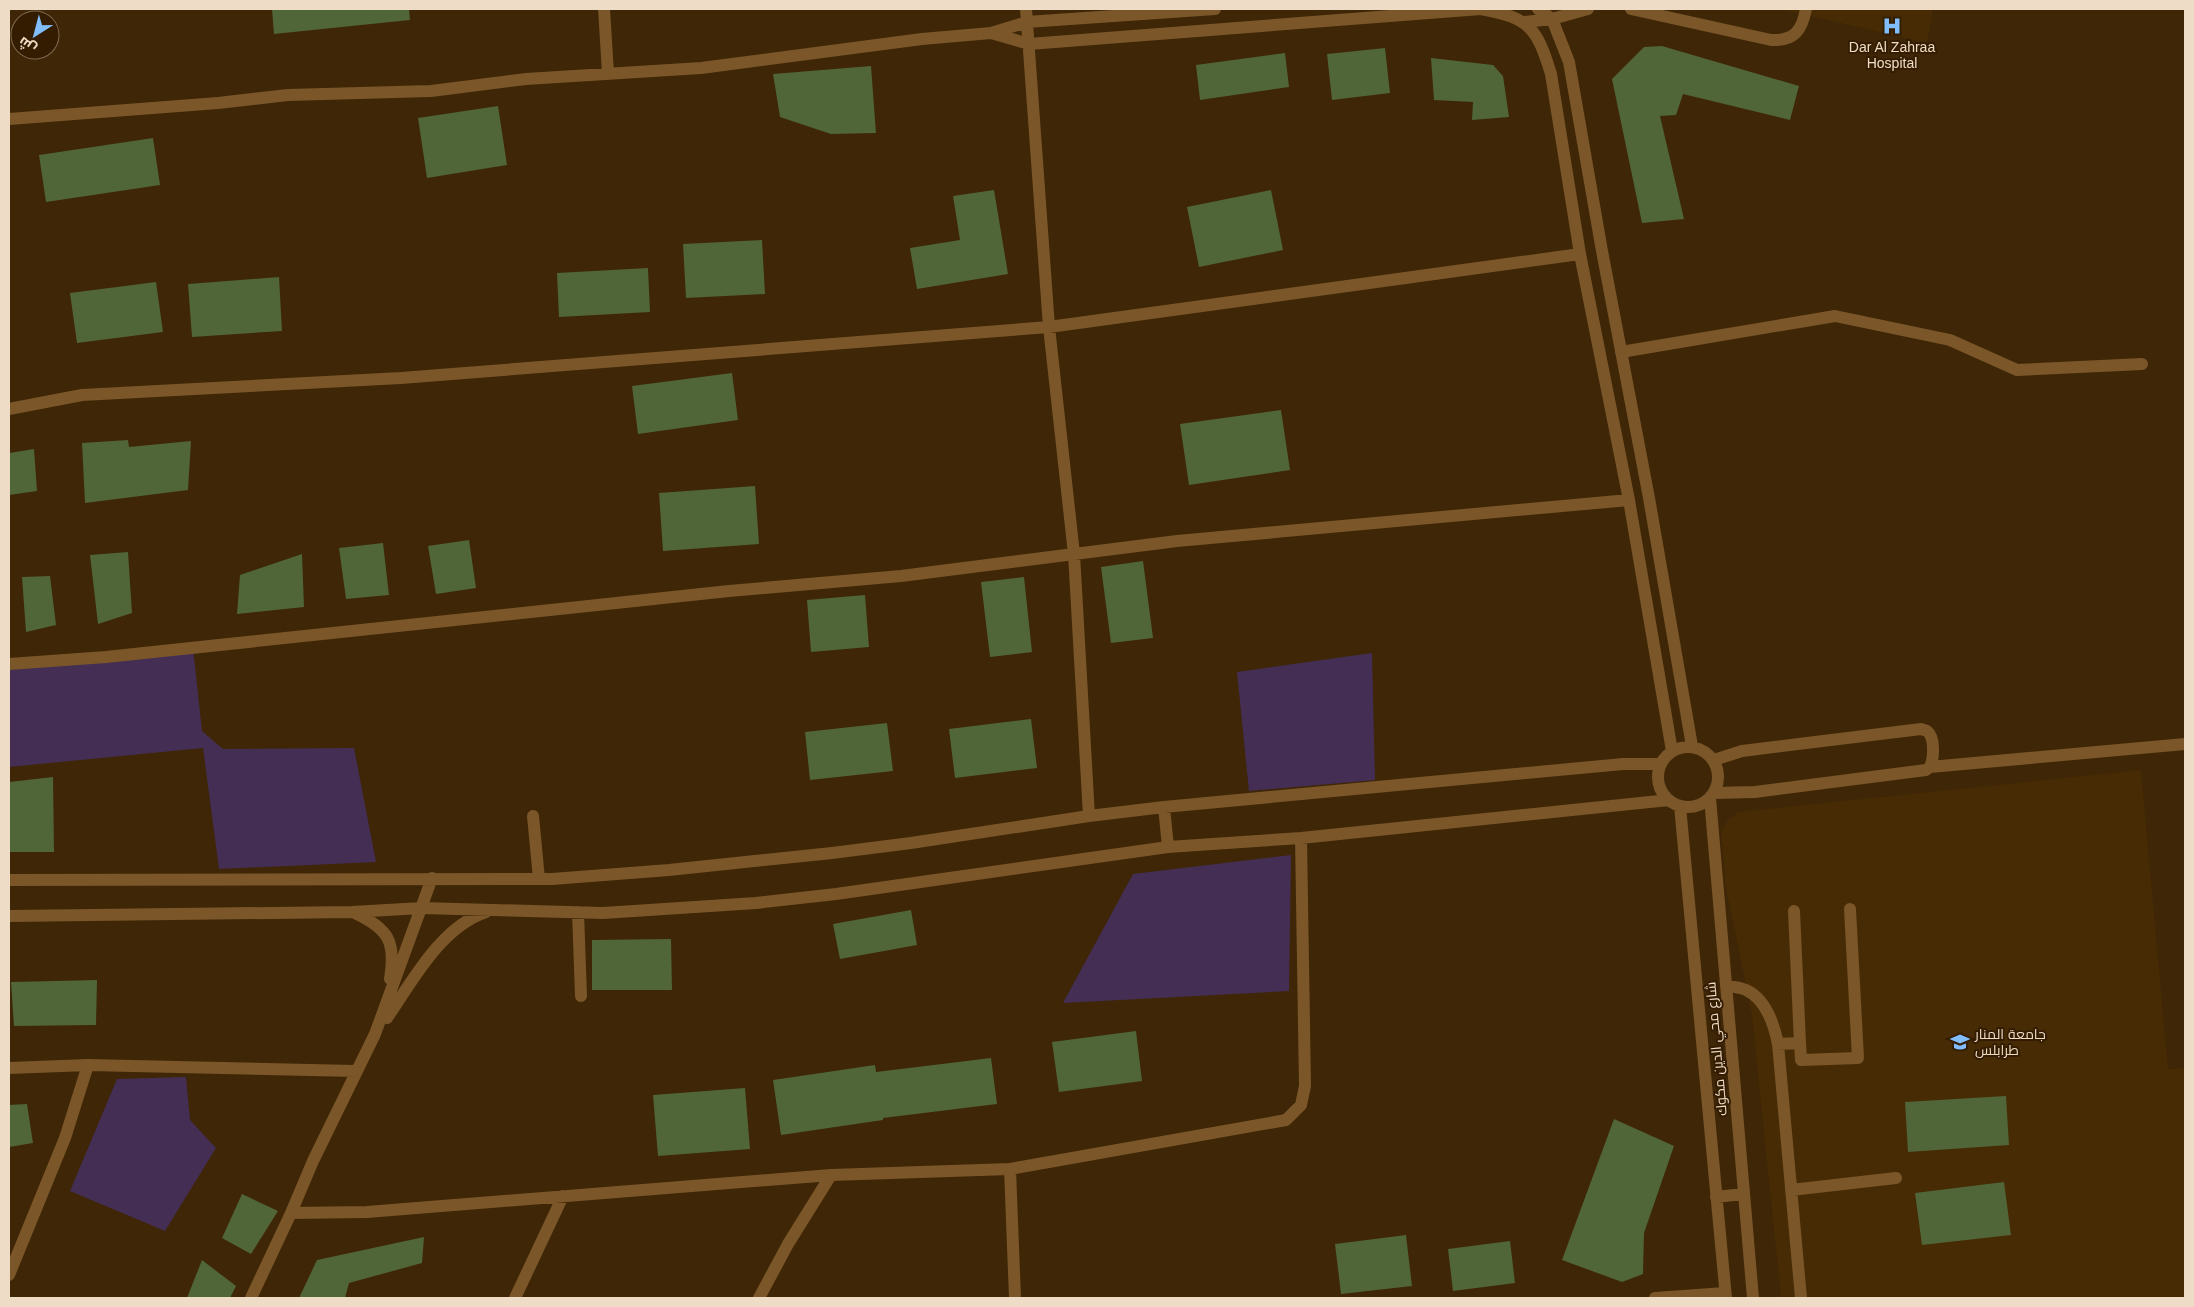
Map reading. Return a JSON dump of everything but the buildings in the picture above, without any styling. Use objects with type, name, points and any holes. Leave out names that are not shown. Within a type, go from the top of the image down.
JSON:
[{"type":"street","points":[[604,9],[608,73]]},
{"type":"street","points":[[990,33],[1027,15],[1215,9]]},
{"type":"street","points":[[9,119],[218,103],[288,95],[430,91],[526,79],[701,68],[922,39],[990,33],[1029,44],[1481,9],[1508,14],[1525,22],[1552,19],[1588,9]]},
{"type":"street","points":[[1538,9],[1552,19],[1569,62],[1621,352],[1653,517],[1692,746]]},
{"type":"street","points":[[1631,9],[1771,40],[1782,40],[1791,37],[1800,29],[1806,9]]},
{"type":"street","points":[[1027,15],[1050,327],[1074,554],[1089,816]]},
{"type":"street","points":[[1525,22],[1544,52],[1551,74],[1580,254],[1629,500],[1672,751]]},
{"type":"street","points":[[9,409],[82,395],[401,378],[1050,327],[1580,254]]},
{"type":"street","points":[[1621,352],[1835,316],[1950,340],[2017,370],[2142,364]]},
{"type":"street","points":[[1606,382],[1626,378]]},
{"type":"street","points":[[9,664],[106,657],[729,591],[901,576],[1177,542],[1629,500]]},
{"type":"street","points":[[1714,760],[1742,751],[1921,729],[1927,731],[1932,738],[1932,763],[1930,767]]},
{"type":"street","points":[[9,916],[352,912],[422,908],[603,913],[756,903],[836,894],[1168,847],[1301,838],[1674,803],[1696,806],[1712,795],[1755,792],[1926,770],[1930,767],[2185,744]]},
{"type":"street","points":[[1674,803],[1662,792],[1659,783],[1660,764],[1672,751],[1682,747],[1692,746],[1708,753],[1714,760],[1718,771],[1718,782],[1712,795]]},
{"type":"street","points":[[9,880],[538,879],[756,862],[911,843],[1089,816],[1164,807],[1623,764],[1660,764]]},
{"type":"street","name":"شارع محي الدين مكوك","points":[[1712,795],[1743,1194],[1753,1298]]},
{"type":"street","name":"شارع محي الدين مكوك","points":[[1674,803],[1726,1296]]},
{"type":"street","points":[[1164,807],[1168,847]]},
{"type":"street","points":[[533,816],[538,879]]},
{"type":"street","points":[[291,1213],[367,1212],[831,1174],[1010,1168],[1286,1120],[1301,1105],[1305,1086],[1301,838]]},
{"type":"street","points":[[376,1034],[432,878]]},
{"type":"street","points":[[1794,912],[1801,1060],[1858,1058],[1850,909]]},
{"type":"street","points":[[251,1298],[313,1161],[376,1034],[418,973],[454,931],[485,912],[501,911]]},
{"type":"street","points":[[352,912],[370,920],[391,942],[393,961],[389,989],[376,1034]]},
{"type":"street","points":[[578,912],[581,996]]},
{"type":"street","points":[[1726,985],[1745,989],[1763,1004],[1775,1029],[1778,1044],[1801,1298]]},
{"type":"street","points":[[1778,1044],[1800,1043]]},
{"type":"street","points":[[9,1068],[88,1065],[356,1071]]},
{"type":"street","points":[[9,1275],[65,1138],[88,1065]]},
{"type":"street","points":[[1010,1168],[1015,1298]]},
{"type":"street","points":[[759,1298],[788,1244],[831,1174]]},
{"type":"street","points":[[1791,1190],[1896,1178]]},
{"type":"street","points":[[1716,1197],[1743,1194]]},
{"type":"street","points":[[515,1298],[563,1196]]},
{"type":"street","points":[[1655,1298],[1726,1296]]},
{"type":"shaded area","name":"Dar Al Zahraa Hospital","points":[[1780,9],[1933,9],[1927,43]]},
{"type":"shaded area","points":[[193,647],[202,731],[223,749],[354,748],[376,862],[219,869],[203,748],[9,767],[9,664]]},
{"type":"shaded area","points":[[1372,653],[1375,780],[1249,791],[1237,672]]},
{"type":"shaded area","name":"جامعة المنار طرابلس","points":[[2141,770],[2168,1069],[2185,1068],[2185,1298],[1781,1298],[1752,1015],[1726,888],[1721,831],[1728,820],[1738,812]]},
{"type":"shaded area","points":[[1291,855],[1289,991],[1063,1003],[1133,874]]},
{"type":"shaded area","points":[[186,1077],[190,1120],[216,1148],[165,1231],[70,1191],[117,1079]]},
{"type":"place","name":"Dar Al Zahraa Hospital","points":[[1892,26]]},
{"type":"place","name":"جامعة المنار طرابلس","points":[[1960,1042]]}]
